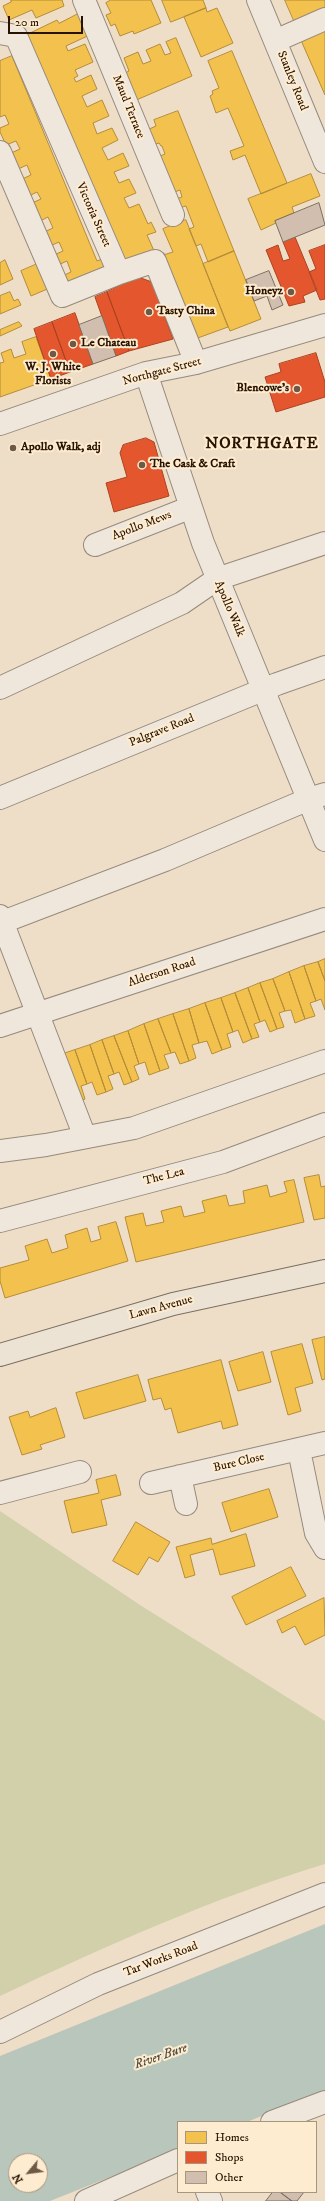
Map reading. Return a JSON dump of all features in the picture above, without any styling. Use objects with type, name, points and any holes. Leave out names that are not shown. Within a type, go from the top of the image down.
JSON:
[{"type":"main road","name":"Lawn Avenue","points":[[1,1352],[172,1304],[325,1271]]},
{"type":"street","name":"Maud Terrace","points":[[84,0],[173,215]]},
{"type":"street","name":"Stanley Road","points":[[258,0],[325,162]]},
{"type":"street","points":[[275,41],[325,19]]},
{"type":"street","name":"Victoria Street","points":[[0,33],[16,36],[119,273]]},
{"type":"street","points":[[0,152],[62,296],[119,273],[155,261],[196,363]]},
{"type":"street","name":"Northgate Street","points":[[0,424],[146,373],[196,363],[325,325]]},
{"type":"street","name":"Apollo Walk","points":[[146,373],[189,508],[263,689],[317,797],[325,840]]},
{"type":"street","name":"Apollo Mews","points":[[95,545],[189,508]]},
{"type":"street","points":[[0,688],[182,604],[217,579],[325,543]]},
{"type":"street","name":"Palgrave Road","points":[[0,798],[263,689],[325,667]]},
{"type":"street","points":[[85,1137],[1,920],[165,860],[317,797]]},
{"type":"street","name":"Alderson Road","points":[[0,1026],[325,919]]},
{"type":"street","points":[[0,1151],[134,1128],[325,1061]]},
{"type":"street","name":"The Lea","points":[[0,1221],[223,1162],[325,1124]]},
{"type":"street","name":"Bure Close","points":[[151,1483],[325,1443]]},
{"type":"street","points":[[299,1450],[316,1533],[325,1548]]},
{"type":"street","points":[[0,1494],[80,1472]]},
{"type":"street","points":[[180,1476],[186,1504]]},
{"type":"street","name":"Tar Works Road","points":[[0,2032],[98,1984],[325,1894]]},
{"type":"street","points":[[275,2121],[325,2102]]},
{"type":"street","points":[[86,2201],[177,2160]]},
{"type":"green space","points":[[0,1511],[140,1605],[325,1721],[325,1864],[283,1877],[160,1924],[0,1996]]},
{"type":"water","name":"River Bure","points":[[325,1924],[325,2090],[249,2121],[177,2121],[177,2150],[50,2201],[0,2201],[0,2056]]},
{"type":"building: Homes","points":[[11,0],[62,0],[64,6],[36,18],[32,10],[9,20],[3,6],[11,2]]},
{"type":"building: Homes","points":[[111,0],[151,0],[161,23],[134,34],[133,31],[120,36],[115,24],[111,26],[106,15],[111,13],[106,3]]},
{"type":"building: Homes","points":[[162,0],[203,0],[206,8],[171,22]]},
{"type":"building: Homes","points":[[285,0],[325,0],[325,9],[296,25]]},
{"type":"building: Homes","points":[[206,8],[207,12],[217,8],[233,43],[201,57],[184,17]]},
{"type":"building: Homes","points":[[78,14],[94,33],[66,46],[68,51],[85,44],[93,62],[75,70],[78,76],[74,78],[76,82],[91,75],[97,89],[82,96],[87,107],[102,100],[109,116],[93,123],[97,134],[112,128],[118,140],[102,148],[108,160],[123,153],[129,166],[114,172],[119,183],[129,179],[136,193],[124,198],[129,208],[139,204],[148,224],[151,222],[156,232],[147,235],[155,253],[123,267],[26,35],[57,20],[59,23]]},
{"type":"building: Homes","points":[[325,27],[325,95],[300,38]]},
{"type":"building: Homes","points":[[176,38],[192,76],[134,101],[123,74],[129,71],[124,58],[138,52],[143,64],[151,61],[146,50],[160,44],[165,55],[171,53],[166,42]]},
{"type":"building: Homes","points":[[232,51],[287,183],[261,194],[245,155],[233,160],[230,151],[244,146],[228,108],[216,113],[210,96],[213,94],[212,91],[219,88],[208,61]]},
{"type":"building: Homes","points":[[12,56],[97,261],[102,259],[109,272],[64,292],[58,278],[71,272],[67,261],[58,265],[54,255],[63,251],[59,242],[50,246],[44,232],[53,228],[48,217],[40,221],[32,203],[41,199],[37,192],[27,197],[20,180],[31,175],[27,165],[16,170],[9,154],[20,149],[16,141],[6,145],[0,132],[0,128],[9,124],[5,115],[0,117],[0,61]]},
{"type":"building: Homes","points":[[178,111],[234,251],[208,262],[201,244],[196,246],[189,229],[194,227],[186,206],[179,208],[176,199],[182,197],[180,190],[172,193],[158,157],[165,154],[162,146],[159,143],[153,145],[147,130],[156,126],[154,120]]},
{"type":"building: Homes","points":[[311,174],[320,196],[292,207],[294,213],[275,221],[276,223],[261,230],[248,199]]},
{"type":"building: Homes","points":[[186,220],[228,327],[195,339],[160,256],[173,252],[163,229]]},
{"type":"building: Homes","points":[[234,251],[261,319],[230,331],[203,264]]},
{"type":"building: Homes","points":[[5,260],[13,279],[0,285],[0,263]]},
{"type":"building: Homes","points":[[42,262],[52,287],[31,296],[21,271]]},
{"type":"building: Homes","points":[[10,292],[14,301],[18,299],[21,305],[0,314],[0,296]]},
{"type":"building: Homes","points":[[19,322],[22,326],[0,336],[0,330]]},
{"type":"building: Homes","points":[[36,337],[51,379],[0,397],[0,363],[4,362],[1,353],[11,349],[14,358],[26,354],[22,342]]},
{"type":"building: Homes","points":[[325,959],[325,981],[318,962]]},
{"type":"building: Homes","points":[[318,962],[325,981],[325,1010],[321,999],[316,1001],[304,966]]},
{"type":"building: Homes","points":[[304,966],[316,1001],[310,1003],[315,1016],[305,1019],[289,972]]},
{"type":"building: Homes","points":[[289,972],[305,1019],[295,1023],[291,1010],[285,1011],[273,979]]},
{"type":"building: Homes","points":[[273,979],[285,1011],[279,1013],[284,1027],[277,1029],[260,983]]},
{"type":"building: Homes","points":[[260,983],[277,1029],[270,1032],[265,1020],[260,1022],[248,988]]},
{"type":"building: Homes","points":[[248,988],[260,1022],[254,1024],[259,1037],[252,1039],[235,993]]},
{"type":"building: Homes","points":[[235,993],[252,1039],[243,1043],[238,1030],[233,1032],[221,998]]},
{"type":"building: Homes","points":[[221,998],[233,1032],[227,1034],[231,1047],[222,1050],[205,1003]]},
{"type":"building: Homes","points":[[205,1003],[222,1050],[212,1054],[207,1041],[199,1043],[189,1009]]},
{"type":"building: Homes","points":[[189,1009],[199,1043],[192,1045],[196,1058],[189,1061],[173,1014]]},
{"type":"building: Homes","points":[[173,1014],[189,1061],[180,1064],[175,1052],[171,1053],[158,1019]]},
{"type":"building: Homes","points":[[158,1019],[171,1053],[164,1055],[169,1068],[160,1071],[144,1024]]},
{"type":"building: Homes","points":[[144,1024],[160,1071],[149,1075],[145,1062],[139,1064],[128,1031]]},
{"type":"building: Homes","points":[[128,1031],[139,1064],[134,1066],[139,1079],[132,1082],[114,1036]]},
{"type":"building: Homes","points":[[114,1036],[132,1082],[124,1085],[119,1072],[114,1074],[102,1040]]},
{"type":"building: Homes","points":[[102,1040],[114,1074],[108,1076],[113,1089],[106,1092],[90,1045]]},
{"type":"building: Homes","points":[[90,1045],[106,1092],[97,1095],[92,1082],[87,1084],[75,1050]]},
{"type":"building: Homes","points":[[75,1050],[87,1084],[81,1086],[85,1099],[76,1103],[60,1055]]},
{"type":"building: Homes","points":[[319,1175],[321,1187],[325,1186],[325,1218],[314,1220],[304,1178]]},
{"type":"building: Homes","points":[[294,1180],[304,1222],[136,1262],[125,1217],[143,1213],[146,1226],[164,1222],[161,1211],[181,1206],[184,1217],[205,1212],[202,1201],[226,1195],[229,1206],[245,1203],[243,1191],[267,1185],[270,1197],[287,1192],[284,1182]]},
{"type":"building: Homes","points":[[116,1222],[128,1261],[5,1298],[0,1281],[0,1268],[29,1260],[25,1246],[47,1239],[52,1253],[68,1248],[65,1235],[87,1228],[91,1242],[101,1239],[98,1227]]},
{"type":"building: Homes","points":[[325,1337],[325,1379],[322,1380],[312,1340]]},
{"type":"building: Homes","points":[[302,1344],[313,1383],[295,1388],[301,1411],[288,1415],[271,1352]]},
{"type":"building: Homes","points":[[263,1352],[271,1382],[238,1391],[229,1362]]},
{"type":"building: Homes","points":[[221,1360],[238,1425],[223,1429],[221,1421],[178,1433],[171,1408],[165,1410],[161,1398],[153,1400],[148,1380]]},
{"type":"building: Homes","points":[[138,1375],[146,1401],[84,1419],[76,1393]]},
{"type":"building: Homes","points":[[56,1408],[65,1437],[40,1445],[42,1449],[22,1455],[9,1417],[28,1411],[30,1417]]},
{"type":"building: Homes","points":[[116,1475],[121,1495],[101,1500],[107,1525],[72,1533],[64,1501],[99,1493],[96,1480]]},
{"type":"building: Homes","points":[[269,1489],[278,1517],[231,1532],[222,1503]]},
{"type":"building: Homes","points":[[136,1522],[170,1542],[158,1562],[149,1557],[138,1575],[113,1561]]},
{"type":"building: Homes","points":[[246,1534],[255,1566],[220,1575],[213,1549],[190,1555],[195,1575],[185,1578],[176,1547],[211,1538],[212,1544]]},
{"type":"building: Homes","points":[[291,1567],[306,1596],[246,1625],[232,1597]]},
{"type":"building: Homes","points":[[324,1598],[325,1635],[305,1645],[295,1626],[282,1633],[277,1621]]},
{"type":"building: Shops","points":[[295,237],[317,290],[303,296],[305,302],[289,306],[266,250],[278,245],[283,261],[290,259],[283,242]]},
{"type":"building: Shops","points":[[325,245],[325,299],[320,300],[309,272],[316,269],[309,251]]},
{"type":"building: Shops","points":[[138,277],[152,282],[173,339],[129,351],[107,292]]},
{"type":"building: Shops","points":[[107,292],[129,351],[116,356],[95,297]]},
{"type":"building: Shops","name":"Le Chateau","points":[[75,313],[93,364],[70,372],[52,322]]},
{"type":"building: Shops","name":"W. J. White Florists","points":[[52,322],[70,372],[51,379],[34,329]]},
{"type":"building: Shops","name":"Blencowe's","points":[[316,353],[325,382],[325,397],[276,412],[265,377],[281,372],[279,364]]},
{"type":"building: Shops","name":"The Cask & Craft","points":[[146,438],[154,442],[169,496],[114,512],[106,483],[127,477],[120,453],[123,445]]},
{"type":"building: Other","points":[[319,203],[325,225],[283,242],[275,221]]},
{"type":"building: Other","points":[[269,271],[283,305],[272,310],[267,296],[254,301],[246,280]]},
{"type":"building: Other","points":[[102,316],[116,356],[93,364],[79,325]]},
{"type":"building: Other","points":[[272,2193],[281,2193],[292,2201],[266,2201]]},
{"type":"building: Other","points":[[281,2193],[303,2193],[297,2201],[292,2201]]},
{"type":"place","name":"Honeyz","points":[[291,292]]},
{"type":"place","name":"Tasty China","points":[[149,312]]},
{"type":"place","name":"Le Chateau","points":[[73,344]]},
{"type":"place","name":"W. J. White Florists","points":[[53,354]]},
{"type":"place","name":"Blencowe's","points":[[297,389]]},
{"type":"place","name":"Apollo Walk, adj","points":[[13,448]]},
{"type":"place","name":"The Cask & Craft","points":[[142,465]]},
{"type":"district","name":"NORTHGATE","points":[[262,445]]}]
